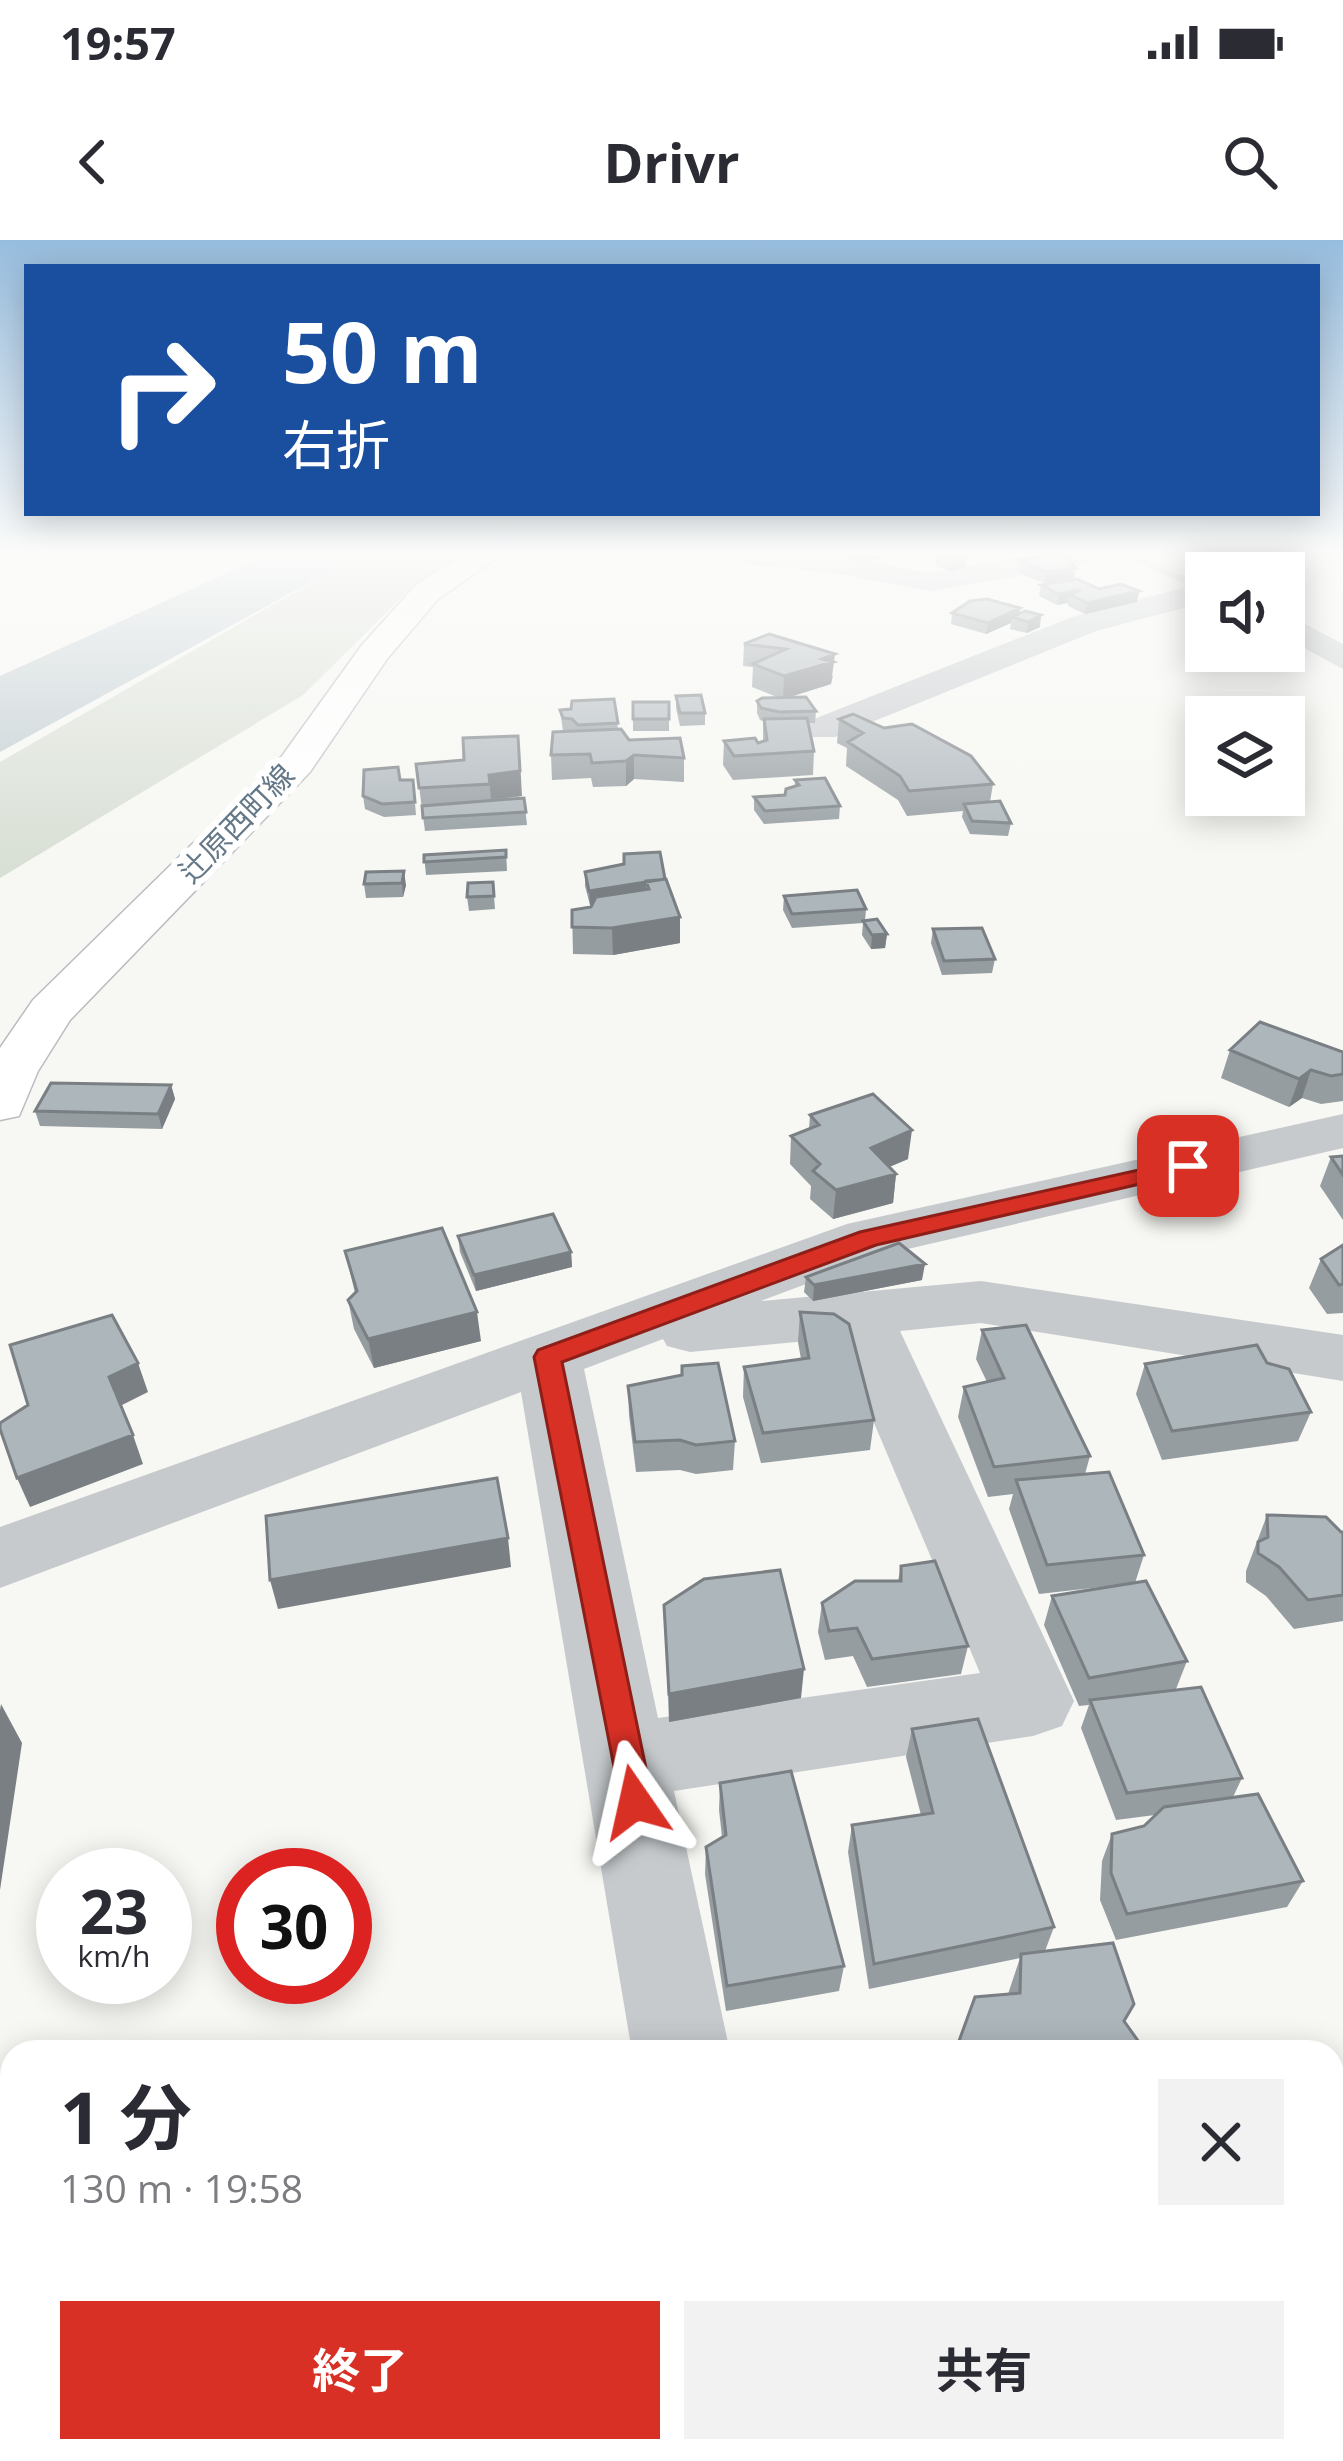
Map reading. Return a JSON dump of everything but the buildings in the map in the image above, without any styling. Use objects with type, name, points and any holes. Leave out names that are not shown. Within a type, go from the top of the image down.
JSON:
[{"type":"main road","name":"辻原西町線","points":[[0,1104],[11,1071],[51,1011],[296,764],[369,659]]},
{"type":"street","points":[[822,729],[998,659]]},
{"type":"street","points":[[0,1558],[869,1238],[1343,1131]]},
{"type":"street","points":[[575,1347],[981,1303],[1343,1358]]},
{"type":"street","points":[[628,1760],[1033,1702],[860,1314]]},
{"type":"street","points":[[575,1347],[628,1760],[679,2040]]},
{"type":"shaded area","points":[[38,659],[171,659],[0,752],[0,676]]},
{"type":"shaded area","points":[[179,659],[340,659],[303,695],[0,878],[0,762]]},
{"type":"route","points":[[635,1802],[548,1357],[869,1238],[1188,1166]]}]
